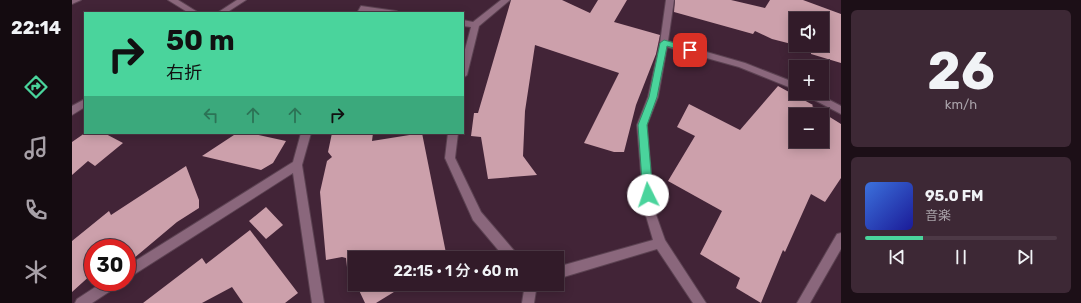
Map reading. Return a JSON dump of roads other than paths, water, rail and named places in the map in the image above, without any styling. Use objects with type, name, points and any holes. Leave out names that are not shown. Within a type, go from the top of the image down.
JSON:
[{"type":"street","points":[[72,2],[76,0]]},
{"type":"street","points":[[172,0],[194,12]]},
{"type":"street","points":[[223,12],[242,0]]},
{"type":"street","points":[[464,71],[474,24],[506,0]]},
{"type":"street","points":[[670,0],[664,43],[653,97],[642,125],[649,209],[660,243],[700,303]]},
{"type":"street","points":[[362,12],[364,8],[390,12]]},
{"type":"street","points":[[464,23],[474,24]]},
{"type":"street","points":[[664,43],[742,65],[789,84]]},
{"type":"street","points":[[822,100],[841,110]]},
{"type":"street","points":[[72,111],[84,103]]},
{"type":"street","points":[[306,134],[297,165],[318,303]]},
{"type":"street","points":[[453,134],[450,158],[477,216],[507,251]]},
{"type":"street","points":[[136,268],[297,165]]},
{"type":"street","points":[[803,303],[841,238]]},
{"type":"street","points":[[564,271],[660,243]]},
{"type":"street","points":[[81,303],[100,291]]},
{"type":"street","points":[[528,303],[530,291]]}]
